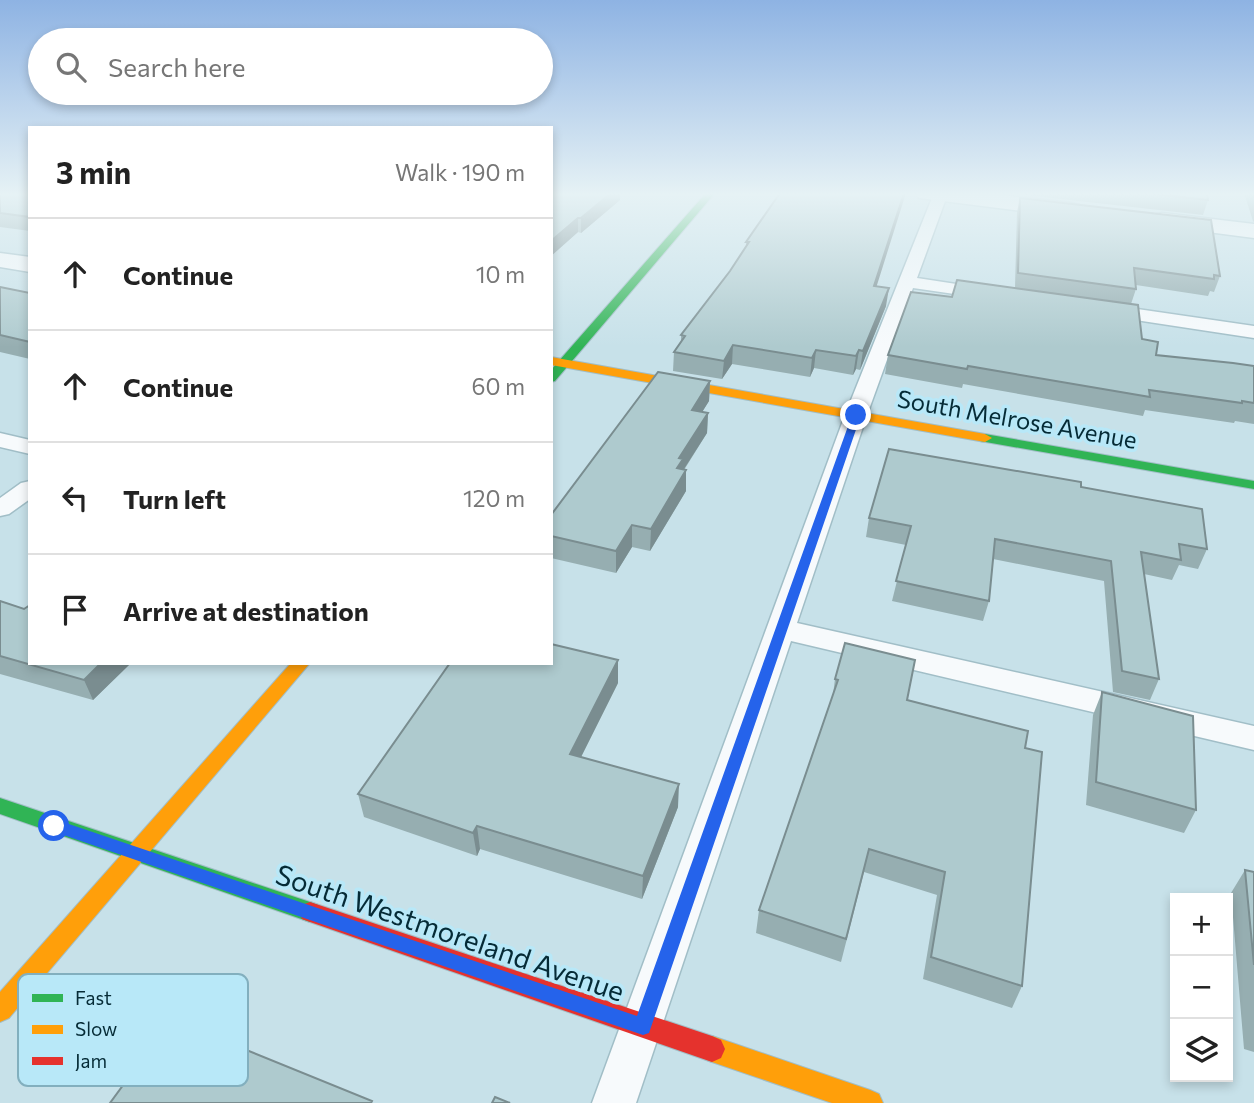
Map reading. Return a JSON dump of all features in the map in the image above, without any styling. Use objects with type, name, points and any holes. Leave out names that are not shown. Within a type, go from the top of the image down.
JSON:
[{"type":"street","points":[[558,362],[664,244]]},
{"type":"street","points":[[0,260],[28,265]]},
{"type":"street","name":"South Melrose Avenue","points":[[558,362],[1254,485]]},
{"type":"street","points":[[31,974],[298,665]]},
{"type":"street","name":"South Westmoreland Avenue","points":[[0,806],[133,854],[870,1103]]},
{"type":"street","points":[[0,1010],[18,989]]},
{"type":"lane","points":[[614,1103],[856,415],[919,244]]},
{"type":"lane","points":[[906,282],[1013,298]]},
{"type":"lane","points":[[1080,307],[1254,331]]},
{"type":"lane","points":[[0,440],[28,447]]},
{"type":"lane","points":[[0,509],[28,489]]},
{"type":"lane","points":[[781,629],[1254,738]]},
{"type":"building","points":[[747,244],[887,244],[874,286],[889,288],[863,351],[859,350],[856,356],[816,350],[812,358],[733,345],[724,361],[674,352],[685,336],[681,335]]},
{"type":"building","points":[[1019,244],[1215,244],[1220,276],[1214,275],[1214,279],[1134,268],[1136,289],[1018,273]]},
{"type":"building","points":[[957,280],[1138,305],[1142,339],[1158,342],[1156,355],[1254,366],[1254,403],[1149,390],[1150,397],[888,355],[911,292],[952,297]]},
{"type":"building","points":[[0,287],[28,293],[28,342],[0,335]]},
{"type":"building","points":[[658,372],[710,381],[692,410],[708,413],[679,458],[683,459],[677,468],[686,470],[651,529],[632,525],[616,551],[553,536],[553,512]]},
{"type":"building","points":[[889,449],[1081,482],[1081,487],[1202,509],[1207,549],[1179,544],[1181,560],[1141,552],[1159,679],[1122,671],[1111,561],[995,539],[989,601],[896,581],[911,526],[869,518]]},
{"type":"building","points":[[0,601],[24,609],[28,606],[28,664],[0,656]]},
{"type":"building","points":[[845,643],[915,660],[907,700],[1028,731],[1025,748],[1042,752],[1022,986],[931,957],[945,872],[869,849],[846,939],[759,910],[838,680],[835,679]]},
{"type":"building","points":[[553,644],[618,660],[570,754],[679,784],[643,876],[477,826],[473,833],[358,794],[449,665],[553,665]]},
{"type":"building","points":[[32,665],[99,665],[84,680]]},
{"type":"building","points":[[1102,692],[1193,716],[1196,810],[1096,782]]},
{"type":"building","points":[[1245,870],[1254,872],[1254,965]]},
{"type":"building","points":[[248,1051],[372,1101],[371,1103],[110,1103],[122,1086],[248,1086]]},
{"type":"building","points":[[495,1097],[510,1103],[492,1103]]},
{"type":"traffic: fast","points":[[553,376],[666,244]]},
{"type":"traffic: fast","points":[[985,438],[1254,485]]},
{"type":"traffic: fast","points":[[0,806],[310,912]]},
{"type":"traffic: slow","points":[[553,361],[985,438]]},
{"type":"traffic: slow","points":[[31,974],[299,665]]},
{"type":"traffic: slow","points":[[0,1010],[18,989]]},
{"type":"traffic: slow","points":[[712,1049],[870,1103]]},
{"type":"traffic: jam","points":[[310,912],[712,1049]]},
{"type":"route","points":[[54,826],[643,1026],[856,415]]}]
